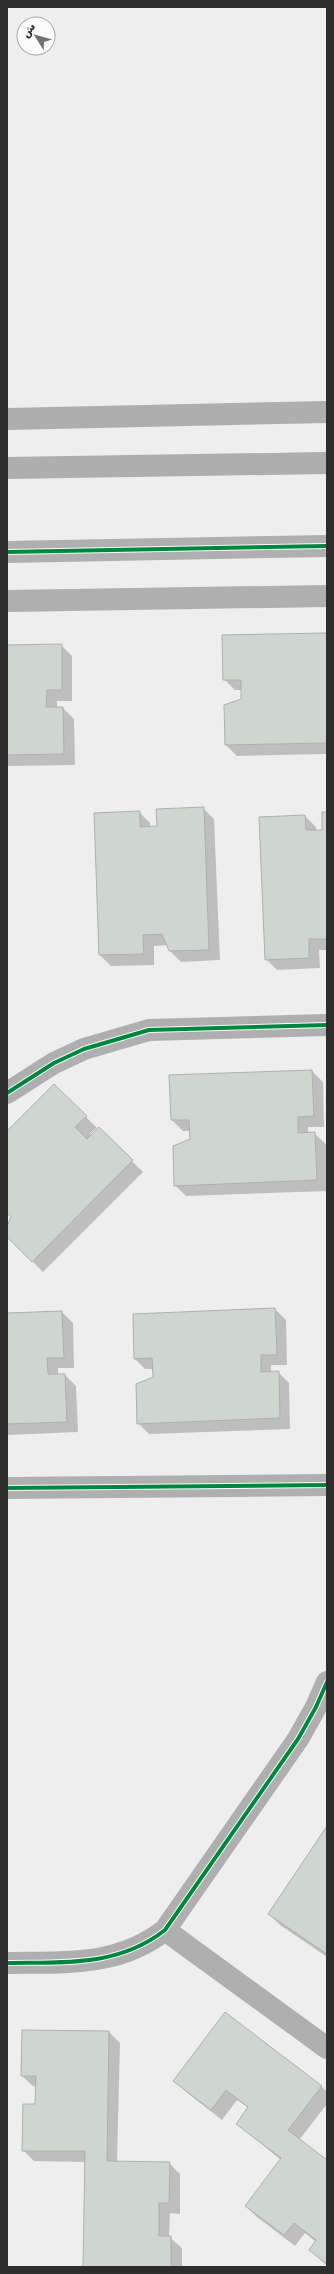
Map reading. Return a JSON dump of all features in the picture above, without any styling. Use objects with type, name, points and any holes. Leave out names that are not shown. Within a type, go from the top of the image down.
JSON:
[{"type":"main road","points":[[7,419],[327,412]]},
{"type":"main road","points":[[7,468],[327,463]]},
{"type":"street","points":[[7,552],[327,546]]},
{"type":"street","points":[[7,601],[327,596]]},
{"type":"street","points":[[7,1093],[54,1063],[84,1049],[149,1030],[327,1025]]},
{"type":"street","points":[[7,1488],[327,1485]]},
{"type":"street","points":[[7,1964],[94,1960],[115,1956],[151,1941],[165,1930],[298,1738],[316,1707],[327,1682]]},
{"type":"street","points":[[165,1930],[327,2048]]},
{"type":"building","points":[[327,633],[327,743],[225,745],[224,705],[241,699],[241,680],[223,680],[222,635]]},
{"type":"building","points":[[62,644],[62,690],[47,690],[46,707],[63,707],[64,754],[7,755],[7,645]]},
{"type":"building","points":[[204,807],[209,950],[169,951],[162,934],[143,935],[144,954],[99,955],[94,813],[140,811],[140,827],[157,826],[156,809]]},
{"type":"building","points":[[322,812],[327,812],[327,939],[309,939],[309,958],[265,960],[259,817],[305,815],[306,830],[322,830]]},
{"type":"building","points":[[312,1070],[314,1116],[298,1117],[298,1133],[315,1132],[317,1180],[174,1186],[173,1146],[190,1139],[189,1120],[171,1120],[169,1075]]},
{"type":"building","points":[[54,1084],[87,1116],[75,1127],[87,1139],[99,1127],[133,1160],[32,1262],[7,1237],[7,1226],[11,1217],[7,1213],[7,1131]]},
{"type":"building","points":[[275,1308],[277,1355],[261,1355],[261,1372],[279,1371],[280,1418],[137,1424],[136,1384],[153,1377],[152,1358],[134,1359],[133,1314]]},
{"type":"building","points":[[62,1311],[64,1358],[47,1358],[48,1374],[65,1374],[67,1422],[7,1424],[7,1313]]},
{"type":"building","points":[[327,1826],[327,1954],[268,1914]]},
{"type":"building","points":[[225,2012],[322,2086],[288,2130],[327,2160],[327,2264],[309,2250],[316,2240],[294,2223],[284,2235],[245,2206],[281,2158],[236,2124],[248,2107],[226,2090],[211,2110],[173,2081]]},
{"type":"building","points":[[22,2030],[109,2031],[107,2161],[170,2162],[169,2203],[159,2203],[159,2236],[171,2236],[171,2267],[83,2267],[85,2151],[22,2151],[23,2104],[35,2104],[36,2076],[21,2076]]},
{"type":"cycle path","points":[[7,552],[327,546]]},
{"type":"cycle path","points":[[7,1093],[54,1063],[84,1049],[149,1030],[327,1025]]},
{"type":"cycle path","points":[[7,1488],[327,1485]]},
{"type":"cycle path","points":[[7,1963],[49,1963],[90,1960],[128,1951],[147,1942],[165,1930],[298,1739],[316,1707],[327,1682]]}]
